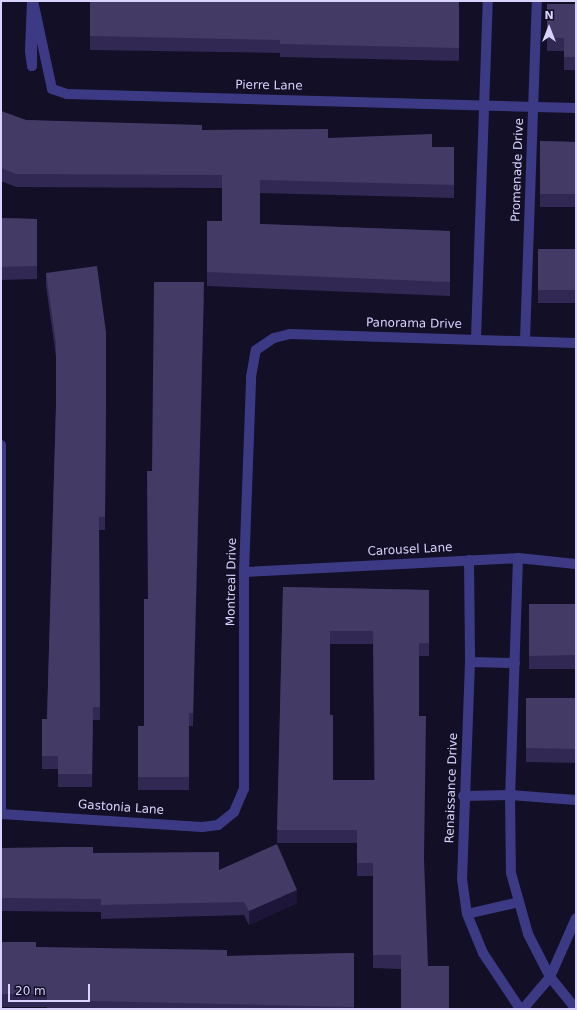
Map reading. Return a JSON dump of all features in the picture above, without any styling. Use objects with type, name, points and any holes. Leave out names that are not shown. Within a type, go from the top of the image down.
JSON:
[{"type":"street","points":[[32,1],[32,66],[30,51],[32,1]]},
{"type":"street","name":"Pierre Lane","points":[[32,1],[52,89],[67,94],[484,104],[576,108]]},
{"type":"street","points":[[476,338],[488,1]]},
{"type":"street","name":"Promenade Drive","points":[[525,340],[537,1]]},
{"type":"street","name":"Panorama Drive","points":[[256,350],[274,338],[290,334],[476,338],[576,343]]},
{"type":"street","name":"Montreal Drive","points":[[234,812],[244,789],[244,572],[251,377],[256,350]]},
{"type":"street","points":[[1,445],[1,814]]},
{"type":"street","points":[[518,558],[510,795],[511,873],[528,934],[550,977],[576,1009]]},
{"type":"street","name":"Carousel Lane","points":[[244,572],[518,558],[576,564]]},
{"type":"street","name":"Renaissance Drive","points":[[469,560],[470,662],[463,796],[462,879],[467,914],[483,953],[520,1009]]},
{"type":"street","points":[[470,662],[515,662]]},
{"type":"street","points":[[463,796],[510,795],[576,800]]},
{"type":"street","name":"Gastonia Lane","points":[[1,814],[202,827],[218,826],[234,812]]},
{"type":"street","points":[[467,914],[519,902]]},
{"type":"street","points":[[523,1009],[550,977],[576,918]]},
{"type":"building","points":[[90,1],[459,1],[459,48],[280,44],[280,40],[90,36]]},
{"type":"building","points":[[547,4],[576,4],[576,57],[564,57],[564,38],[547,38]]},
{"type":"building","points":[[1,111],[26,120],[202,125],[202,130],[328,129],[328,138],[432,134],[432,147],[454,147],[454,185],[260,180],[260,224],[450,231],[450,282],[207,272],[207,221],[222,221],[222,175],[16,174],[1,168]]},
{"type":"building","points":[[540,141],[576,142],[576,194],[540,194]]},
{"type":"building","points":[[1,218],[37,219],[37,266],[1,267]]},
{"type":"building","points":[[538,249],[576,249],[576,290],[538,290]]},
{"type":"building","points":[[97,266],[106,332],[105,517],[99,517],[100,707],[93,707],[92,774],[58,774],[58,756],[42,756],[42,719],[47,719],[56,406],[56,343],[46,273]]},
{"type":"building","points":[[154,282],[204,282],[193,713],[189,713],[189,777],[138,777],[138,726],[144,726],[144,599],[148,599],[147,471],[152,471]]},
{"type":"building","points":[[283,587],[429,590],[429,643],[419,643],[419,716],[426,716],[424,859],[428,966],[449,966],[449,1009],[401,1009],[401,955],[373,955],[373,863],[357,863],[357,830],[277,830]],"holes":[[[330,631],[373,631],[375,780],[333,780],[333,715],[330,715]]]},
{"type":"building","points":[[529,604],[576,604],[576,655],[529,656]]},
{"type":"building","points":[[526,698],[576,698],[576,749],[526,748]]},
{"type":"building","points":[[277,844],[297,890],[249,911],[244,902],[101,905],[101,899],[1,898],[1,848],[93,847],[93,853],[219,852],[219,870]]},
{"type":"building","points":[[1,942],[36,942],[36,947],[227,950],[227,956],[354,953],[354,1007],[47,1000],[47,994],[1,994]]}]
